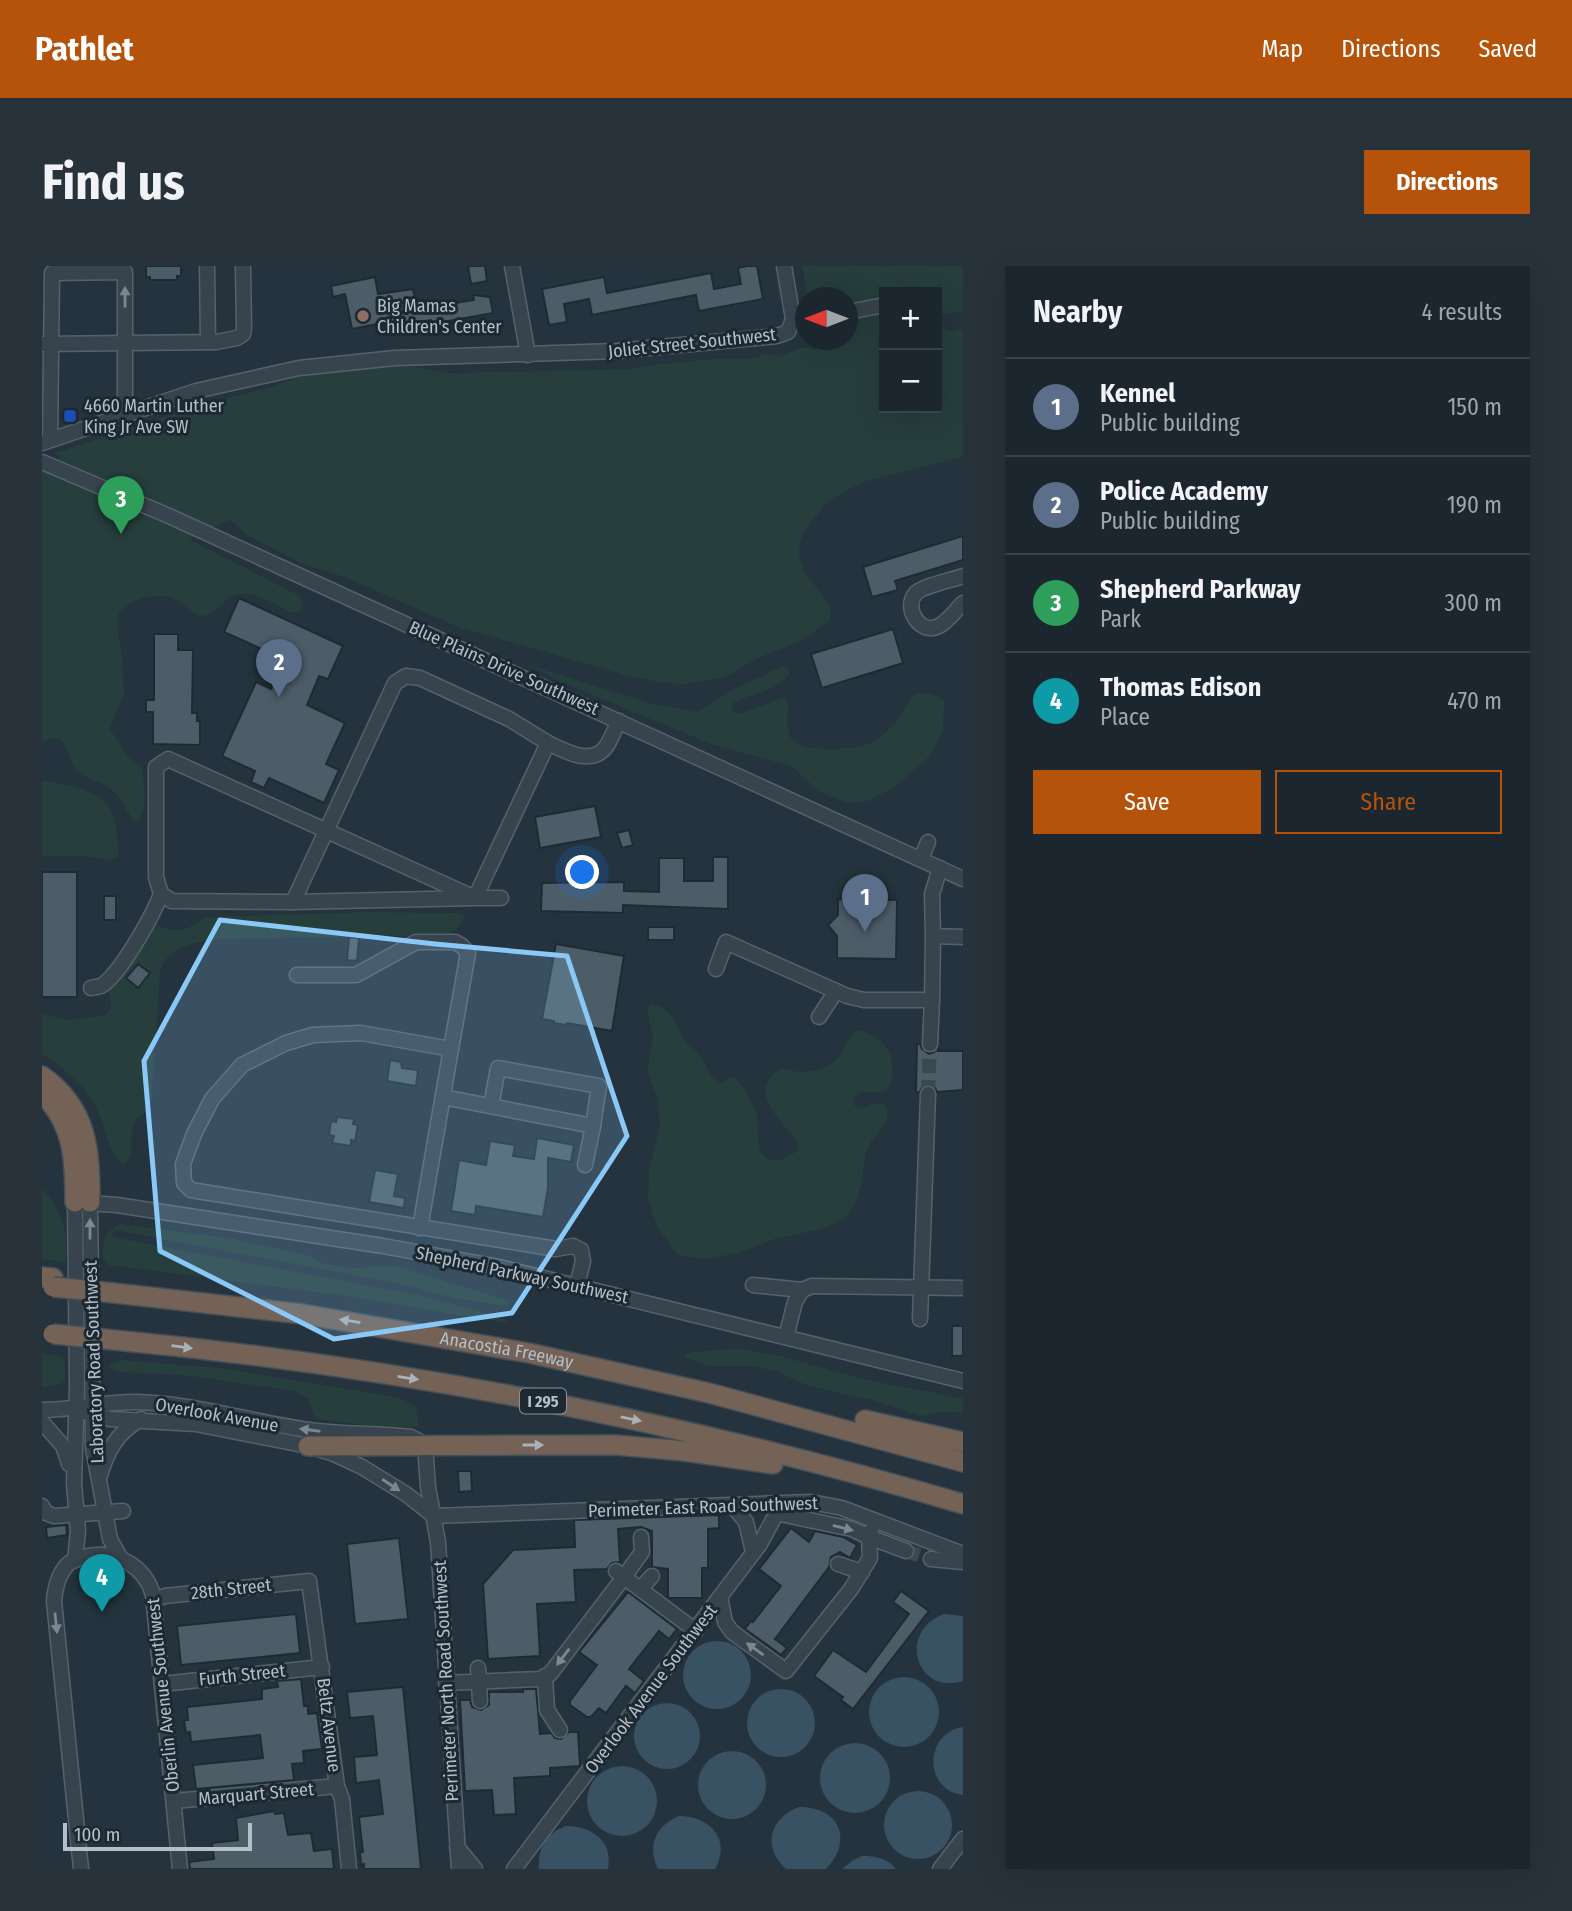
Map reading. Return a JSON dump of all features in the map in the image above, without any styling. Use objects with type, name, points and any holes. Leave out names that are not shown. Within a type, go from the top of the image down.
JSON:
[{"type":"highway","points":[[42,1076],[68,1099],[82,1125],[88,1152],[83,1202]]},
{"type":"highway","points":[[42,1093],[59,1112],[70,1135],[83,1202]]},
{"type":"highway","name":"Anacostia Freeway","points":[[47,1282],[114,1288],[302,1314],[529,1353],[753,1404],[963,1462]]},
{"type":"highway","name":"I 295","points":[[48,1334],[306,1362],[534,1399],[758,1448],[963,1504]]},
{"type":"highway","points":[[753,1404],[830,1410],[963,1442]]},
{"type":"highway","points":[[308,1446],[599,1445],[706,1454],[808,1472],[963,1514]]},
{"type":"street","points":[[207,266],[208,342]]},
{"type":"street","points":[[47,344],[208,342],[237,338],[243,334],[243,266]]},
{"type":"street","points":[[512,266],[528,355]]},
{"type":"street","name":"Joliet Street Southwest","points":[[784,266],[795,305]]},
{"type":"street","points":[[46,442],[47,344],[52,273],[125,272],[125,415]]},
{"type":"street","points":[[858,310],[879,306]]},
{"type":"street","name":"Joliet Street Southwest","points":[[46,442],[212,387],[299,368],[374,359],[528,355],[676,347],[777,336],[788,331],[795,323]]},
{"type":"street","name":"Blue Plains Drive Southwest","points":[[42,462],[120,494],[963,879]]},
{"type":"street","points":[[963,576],[917,591],[912,599],[911,610],[917,622],[937,633],[963,603]]},
{"type":"street","points":[[293,901],[395,683],[406,676],[420,678],[509,719],[548,743],[574,754],[592,757],[604,751],[619,721]]},
{"type":"street","points":[[475,898],[485,863],[515,798],[532,762],[548,743]]},
{"type":"street","points":[[90,988],[101,986],[114,973],[142,935],[161,894],[156,877],[156,767],[168,759],[475,898]]},
{"type":"street","points":[[921,859],[928,842]]},
{"type":"street","points":[[929,1044],[932,1000],[932,894],[940,868]]},
{"type":"street","points":[[161,894],[172,901],[502,898]]},
{"type":"street","points":[[933,936],[963,937]]},
{"type":"street","points":[[297,975],[356,975],[416,942],[455,942],[475,955],[452,1049],[420,1228]]},
{"type":"street","points":[[716,970],[726,942],[836,992],[864,1000],[932,1000]]},
{"type":"street","points":[[818,1017],[836,992]]},
{"type":"street","points":[[452,1049],[361,1033],[313,1035],[286,1043],[242,1065],[212,1099],[194,1133],[183,1164],[184,1183],[191,1190],[556,1248],[574,1240],[581,1250],[583,1261],[577,1286]]},
{"type":"street","points":[[491,1106],[498,1068],[599,1086],[585,1166]]},
{"type":"street","points":[[920,1319],[928,1094]]},
{"type":"street","points":[[443,1097],[593,1126]]},
{"type":"street","name":"Shepherd Parkway Southwest","points":[[83,1202],[432,1254],[577,1286],[963,1381]]},
{"type":"street","name":"Laboratory Road Southwest","points":[[75,1560],[78,1537],[74,1483],[75,1409],[83,1202]]},
{"type":"street","name":"Laboratory Road Southwest","points":[[83,1202],[93,1448],[110,1539],[121,1559]]},
{"type":"street","points":[[753,1285],[802,1290],[812,1286],[963,1288]]},
{"type":"street","points":[[786,1337],[795,1303],[802,1290]]},
{"type":"street","name":"Overlook Avenue","points":[[75,1409],[91,1410],[125,1402],[187,1406],[312,1431],[405,1436],[425,1444]]},
{"type":"street","points":[[42,1410],[75,1409]]},
{"type":"street","name":"Overlook Avenue","points":[[91,1410],[110,1419],[197,1424],[308,1446],[341,1457],[372,1472],[434,1516]]},
{"type":"street","points":[[98,1480],[110,1447],[124,1431],[141,1419]]},
{"type":"street","points":[[42,1422],[55,1434],[66,1452],[74,1483]]},
{"type":"street","points":[[425,1444],[428,1487],[434,1516]]},
{"type":"street","name":"Perimeter East Road Southwest","points":[[434,1516],[732,1505],[779,1509],[827,1503],[963,1554]]},
{"type":"street","points":[[732,1505],[746,1522],[753,1552]]},
{"type":"street","points":[[42,1506],[46,1513],[54,1516],[123,1511]]},
{"type":"street","points":[[779,1509],[852,1529],[906,1551]]},
{"type":"street","name":"Overlook Avenue Southwest","points":[[514,1869],[695,1631],[767,1533],[779,1509]]},
{"type":"street","name":"Perimeter North Road Southwest","points":[[434,1516],[438,1542],[456,1846]]},
{"type":"street","points":[[720,1597],[725,1622],[732,1632],[786,1671],[862,1572],[870,1558],[869,1537],[875,1520]]},
{"type":"street","points":[[446,1683],[479,1675],[517,1686],[550,1674],[591,1632],[614,1602],[620,1574],[642,1552],[641,1537]]},
{"type":"street","points":[[81,1869],[54,1601],[58,1583],[67,1566],[75,1560],[97,1555],[121,1559]]},
{"type":"street","name":"Oberlin Avenue Southwest","points":[[121,1559],[141,1572],[150,1585],[154,1600],[180,1869]]},
{"type":"street","points":[[931,1559],[963,1562]]},
{"type":"street","points":[[838,1564],[862,1572]]},
{"type":"street","points":[[620,1574],[695,1631]]},
{"type":"street","points":[[641,1588],[652,1576]]},
{"type":"street","points":[[42,1579],[58,1583]]},
{"type":"street","name":"28th Street","points":[[154,1600],[165,1596],[309,1581]]},
{"type":"street","name":"Beltz Avenue","points":[[309,1581],[337,1786],[342,1799],[349,1869]]},
{"type":"street","name":"Furth Street","points":[[162,1684],[322,1667]]},
{"type":"street","points":[[479,1675],[481,1701]]},
{"type":"street","points":[[545,1676],[547,1710],[560,1730]]},
{"type":"street","name":"Marquart Street","points":[[174,1801],[337,1786]]},
{"type":"street","points":[[940,1869],[963,1839]]},
{"type":"street","points":[[456,1846],[459,1869]]},
{"type":"street","points":[[456,1846],[475,1869]]},
{"type":"highlighted area","points":[[220,920],[567,956],[627,1136],[512,1313],[334,1339],[160,1251],[144,1061]]},
{"type":"green space","points":[[802,266],[963,266],[963,311],[942,314],[942,287],[879,287],[879,413],[942,413],[942,327],[950,331],[963,329],[963,457],[863,482],[824,506],[804,531],[799,556],[804,571],[831,607],[830,620],[803,640],[756,659],[725,677],[687,684],[662,683],[458,627],[347,578],[301,563],[247,535],[230,520],[189,539],[298,595],[304,605],[301,611],[291,613],[278,605],[243,594],[229,598],[213,612],[201,616],[170,597],[154,596],[131,603],[119,613],[117,627],[122,654],[124,694],[110,729],[128,756],[142,768],[145,802],[138,822],[133,821],[111,789],[77,771],[59,738],[42,741],[42,464],[61,458],[55,453],[199,405],[264,389],[360,356],[447,373],[632,369],[714,359],[748,359],[766,354],[779,356],[795,350],[858,350],[858,287],[806,287]]},
{"type":"green space","points":[[525,664],[653,704],[697,712],[727,693],[782,666],[787,667],[790,672],[781,683],[736,701],[731,710],[734,713],[742,713],[785,697],[788,702],[788,731],[792,739],[806,747],[841,749],[870,743],[895,723],[911,698],[918,693],[935,696],[944,701],[943,730],[931,755],[898,785],[868,801],[848,803],[819,792],[791,766],[711,744],[568,685]]},
{"type":"green space","points":[[42,781],[80,788],[106,803],[116,826],[119,853],[117,857],[110,860],[83,856],[42,856]]},
{"type":"green space","points":[[365,912],[457,913],[465,917],[455,930],[444,935],[219,939],[184,947],[169,956],[160,971],[151,1103],[144,1114],[137,1117],[131,1134],[131,1154],[126,1163],[122,1164],[113,1153],[99,1114],[89,1096],[67,1073],[42,1054],[42,1014],[67,1020],[106,1015],[111,1009],[106,967],[126,952],[155,922],[167,929],[176,930],[186,929],[206,917]]},
{"type":"green space","points":[[652,1004],[669,1014],[714,1078],[722,1083],[730,1077],[741,1085],[756,1114],[761,1152],[767,1159],[776,1161],[798,1150],[798,1145],[766,1098],[770,1078],[781,1068],[806,1072],[823,1068],[837,1059],[852,1034],[858,1030],[884,1045],[892,1060],[893,1069],[888,1089],[883,1092],[860,1092],[853,1099],[854,1105],[860,1108],[877,1103],[884,1104],[887,1107],[887,1122],[866,1152],[861,1186],[855,1205],[848,1214],[837,1223],[818,1230],[777,1238],[739,1253],[704,1259],[681,1256],[671,1247],[656,1224],[648,1199],[649,1169],[660,1126],[658,1101],[647,1070],[653,1040],[647,1008]]},
{"type":"green space","points":[[42,1188],[63,1222],[66,1263],[42,1259]]},
{"type":"green space","points":[[121,1224],[227,1238],[307,1255],[323,1264],[353,1268],[395,1266],[510,1301],[507,1306],[458,1299],[396,1283],[114,1230],[112,1234],[113,1237],[423,1296],[508,1320],[506,1323],[339,1295],[108,1265],[103,1259],[104,1242],[108,1233]]},
{"type":"green space","points":[[737,1348],[780,1356],[872,1381],[963,1398],[963,1413],[939,1412],[921,1416],[876,1401],[808,1386],[779,1372],[752,1366],[708,1366],[684,1357],[686,1353]]},
{"type":"green space","points":[[42,1353],[63,1357],[65,1381],[58,1385],[42,1387]]},
{"type":"green space","points":[[123,1360],[221,1368],[398,1397],[416,1407],[419,1427],[368,1426],[315,1419],[309,1400],[294,1391],[191,1376],[118,1372],[109,1366]]},
{"type":"water","points":[[944,1614],[963,1616],[963,1681],[947,1683],[934,1679],[924,1671],[918,1660],[920,1634],[929,1623]]},
{"type":"water","points":[[717,1641],[730,1644],[741,1651],[748,1662],[751,1675],[748,1688],[741,1699],[730,1706],[717,1709],[704,1706],[693,1699],[686,1688],[683,1675],[686,1662],[693,1651],[704,1644]]},
{"type":"water","points":[[904,1677],[929,1687],[939,1712],[929,1737],[904,1747],[879,1737],[869,1712],[879,1687]]},
{"type":"water","points":[[774,1689],[788,1689],[800,1694],[810,1704],[815,1723],[810,1742],[800,1752],[788,1757],[774,1757],[762,1752],[752,1742],[747,1730],[747,1716],[752,1704],[762,1694]]},
{"type":"water","points":[[660,1703],[674,1703],[686,1708],[695,1717],[700,1736],[698,1749],[691,1760],[674,1769],[660,1769],[648,1764],[639,1755],[634,1743],[634,1729],[639,1717],[648,1708]]},
{"type":"water","points":[[963,1727],[963,1795],[950,1791],[941,1783],[935,1773],[933,1761],[941,1739],[950,1731]]},
{"type":"water","points":[[855,1743],[880,1753],[890,1778],[880,1803],[855,1813],[830,1803],[820,1778],[830,1753]]},
{"type":"water","points":[[732,1751],[745,1754],[756,1761],[763,1772],[766,1785],[763,1798],[756,1809],[745,1816],[732,1819],[719,1816],[708,1809],[701,1798],[698,1785],[701,1772],[708,1761],[719,1754]]},
{"type":"water","points":[[615,1766],[629,1766],[642,1772],[651,1781],[657,1801],[655,1814],[647,1826],[629,1836],[615,1836],[602,1830],[593,1821],[587,1808],[587,1794],[593,1781],[602,1772]]},
{"type":"water","points":[[911,1791],[925,1791],[937,1796],[947,1806],[952,1825],[947,1844],[937,1854],[925,1859],[911,1859],[899,1854],[889,1844],[884,1832],[884,1818],[889,1806],[899,1796]]},
{"type":"water","points":[[799,1807],[824,1812],[838,1827],[839,1847],[835,1858],[826,1869],[786,1869],[774,1852],[772,1834],[775,1826],[781,1818]]},
{"type":"water","points":[[679,1816],[700,1820],[715,1831],[721,1848],[715,1869],[658,1869],[653,1852],[655,1838],[664,1825]]},
{"type":"water","points":[[566,1826],[584,1829],[599,1837],[607,1850],[608,1869],[539,1869],[540,1854],[545,1842],[553,1833]]},
{"type":"water","points":[[862,1856],[881,1858],[896,1869],[842,1869]]},
{"type":"building","points":[[146,266],[181,266],[181,276],[177,276],[177,280],[150,280],[150,277],[146,277]]},
{"type":"building","points":[[468,266],[485,266],[487,281],[471,284]]},
{"type":"building","points":[[757,266],[763,299],[699,311],[696,295],[592,315],[589,299],[564,304],[567,322],[549,325],[542,289],[604,277],[607,293],[711,273],[714,289],[741,284],[738,268]]},
{"type":"building","points":[[375,277],[378,294],[413,289],[417,309],[474,300],[473,295],[490,297],[493,313],[432,324],[431,320],[384,327],[383,323],[352,329],[345,294],[333,297],[331,286]]},
{"type":"building","points":[[963,536],[963,560],[895,581],[898,590],[872,597],[863,567]]},
{"type":"building","points":[[239,598],[343,646],[328,679],[319,676],[307,705],[345,723],[326,764],[339,770],[324,803],[269,778],[264,788],[251,782],[255,771],[222,756],[256,682],[271,689],[284,659],[224,632]]},
{"type":"building","points":[[893,629],[903,663],[822,688],[811,654]]},
{"type":"building","points":[[154,634],[178,634],[178,650],[193,650],[192,713],[197,713],[197,721],[200,721],[200,745],[153,744],[153,712],[146,712],[146,700],[154,700]]},
{"type":"building","points":[[595,806],[601,837],[540,848],[535,817]]},
{"type":"building","points":[[629,830],[633,845],[622,848],[617,833]]},
{"type":"building","points":[[713,857],[728,857],[728,909],[623,905],[623,913],[541,911],[542,883],[624,882],[624,891],[659,892],[659,858],[684,858],[684,881],[713,881]]},
{"type":"building","points":[[42,872],[77,872],[77,997],[42,997]]},
{"type":"building","points":[[104,896],[116,896],[116,920],[104,920]]},
{"type":"building","points":[[838,899],[897,900],[896,959],[837,958],[837,936],[828,925],[838,915]]},
{"type":"building","points":[[648,927],[674,927],[674,940],[648,940]]},
{"type":"building","points":[[349,937],[359,938],[357,961],[347,960]]},
{"type":"building","points":[[556,944],[624,956],[612,1031],[542,1019]]},
{"type":"building","points":[[138,964],[150,973],[138,988],[126,978]]},
{"type":"building","points":[[917,1044],[929,1054],[939,1048],[938,1051],[963,1051],[963,1090],[937,1092],[934,1086],[928,1084],[923,1086],[919,1093],[916,1092]]},
{"type":"building","points":[[390,1060],[401,1062],[402,1068],[418,1070],[416,1086],[387,1081]]},
{"type":"building","points":[[337,1117],[354,1119],[353,1124],[358,1125],[355,1141],[351,1140],[351,1146],[332,1143],[334,1136],[329,1135],[331,1121],[336,1122]]},
{"type":"building","points":[[537,1138],[574,1145],[571,1162],[548,1158],[548,1188],[543,1217],[476,1206],[475,1215],[451,1211],[459,1160],[486,1165],[490,1141],[515,1145],[513,1156],[534,1159]]},
{"type":"building","points":[[375,1170],[398,1174],[394,1196],[405,1198],[404,1208],[369,1202]]},
{"type":"building","points":[[952,1326],[963,1326],[963,1356],[952,1356]]},
{"type":"building","points":[[458,1471],[471,1471],[472,1491],[459,1492]]},
{"type":"building","points":[[719,1515],[719,1528],[708,1529],[708,1568],[702,1568],[702,1598],[668,1598],[668,1569],[652,1567],[652,1531],[641,1527],[618,1529],[620,1562],[612,1563],[607,1569],[574,1570],[576,1602],[537,1604],[540,1656],[488,1659],[483,1584],[513,1550],[575,1547],[574,1520]]},
{"type":"building","points":[[66,1525],[67,1535],[47,1538],[46,1527]]},
{"type":"building","points":[[791,1528],[809,1542],[815,1531],[843,1537],[857,1545],[850,1558],[840,1552],[831,1557],[829,1567],[775,1639],[787,1648],[781,1655],[745,1629],[781,1586],[759,1569]]},
{"type":"building","points":[[399,1538],[408,1619],[355,1624],[347,1544]]},
{"type":"building","points":[[901,1591],[929,1611],[853,1709],[841,1700],[843,1697],[814,1676],[833,1650],[866,1672],[909,1614],[893,1602]]},
{"type":"building","points":[[628,1592],[677,1629],[669,1639],[659,1631],[629,1669],[644,1681],[635,1693],[626,1686],[606,1713],[599,1708],[591,1717],[587,1717],[570,1705],[570,1701],[597,1665],[579,1652]]},
{"type":"building","points":[[296,1614],[300,1653],[181,1665],[177,1626]]},
{"type":"building","points":[[301,1679],[304,1706],[308,1706],[308,1714],[317,1713],[322,1749],[303,1751],[304,1763],[292,1764],[294,1780],[196,1789],[193,1765],[263,1758],[260,1735],[191,1742],[184,1720],[188,1720],[187,1707],[262,1699],[262,1689],[278,1687],[277,1681]]},
{"type":"building","points":[[403,1687],[421,1869],[364,1869],[364,1864],[361,1865],[360,1852],[363,1852],[359,1817],[383,1814],[379,1780],[356,1783],[354,1757],[377,1755],[373,1716],[350,1718],[347,1692]]},
{"type":"building","points":[[523,1689],[536,1689],[540,1734],[551,1733],[555,1738],[561,1739],[569,1732],[578,1732],[580,1766],[550,1768],[550,1776],[514,1778],[516,1814],[494,1815],[492,1790],[465,1791],[460,1700],[470,1700],[472,1707],[481,1710],[489,1705],[489,1692],[523,1692]]},
{"type":"building","points":[[274,1811],[275,1814],[284,1813],[288,1835],[311,1833],[314,1851],[332,1849],[334,1869],[190,1869],[189,1862],[214,1859],[212,1843],[238,1840],[236,1818]]},
{"type":"tunnel","points":[[928,1094],[930,1044]]},
{"type":"tunnel","points":[[906,1551],[931,1559]]},
{"type":"place","name":"Big Mamas Children's Center","points":[[363,316]]},
{"type":"place","name":"4660 Martin Luther King Jr Ave SW","points":[[70,416]]},
{"type":"place","name":"Shepherd Parkway","points":[[121,534]]},
{"type":"place","name":"Police Academy","points":[[279,697]]},
{"type":"place","name":"Kennel","points":[[865,932]]},
{"type":"place","name":"Thomas Edison","points":[[102,1612]]}]
